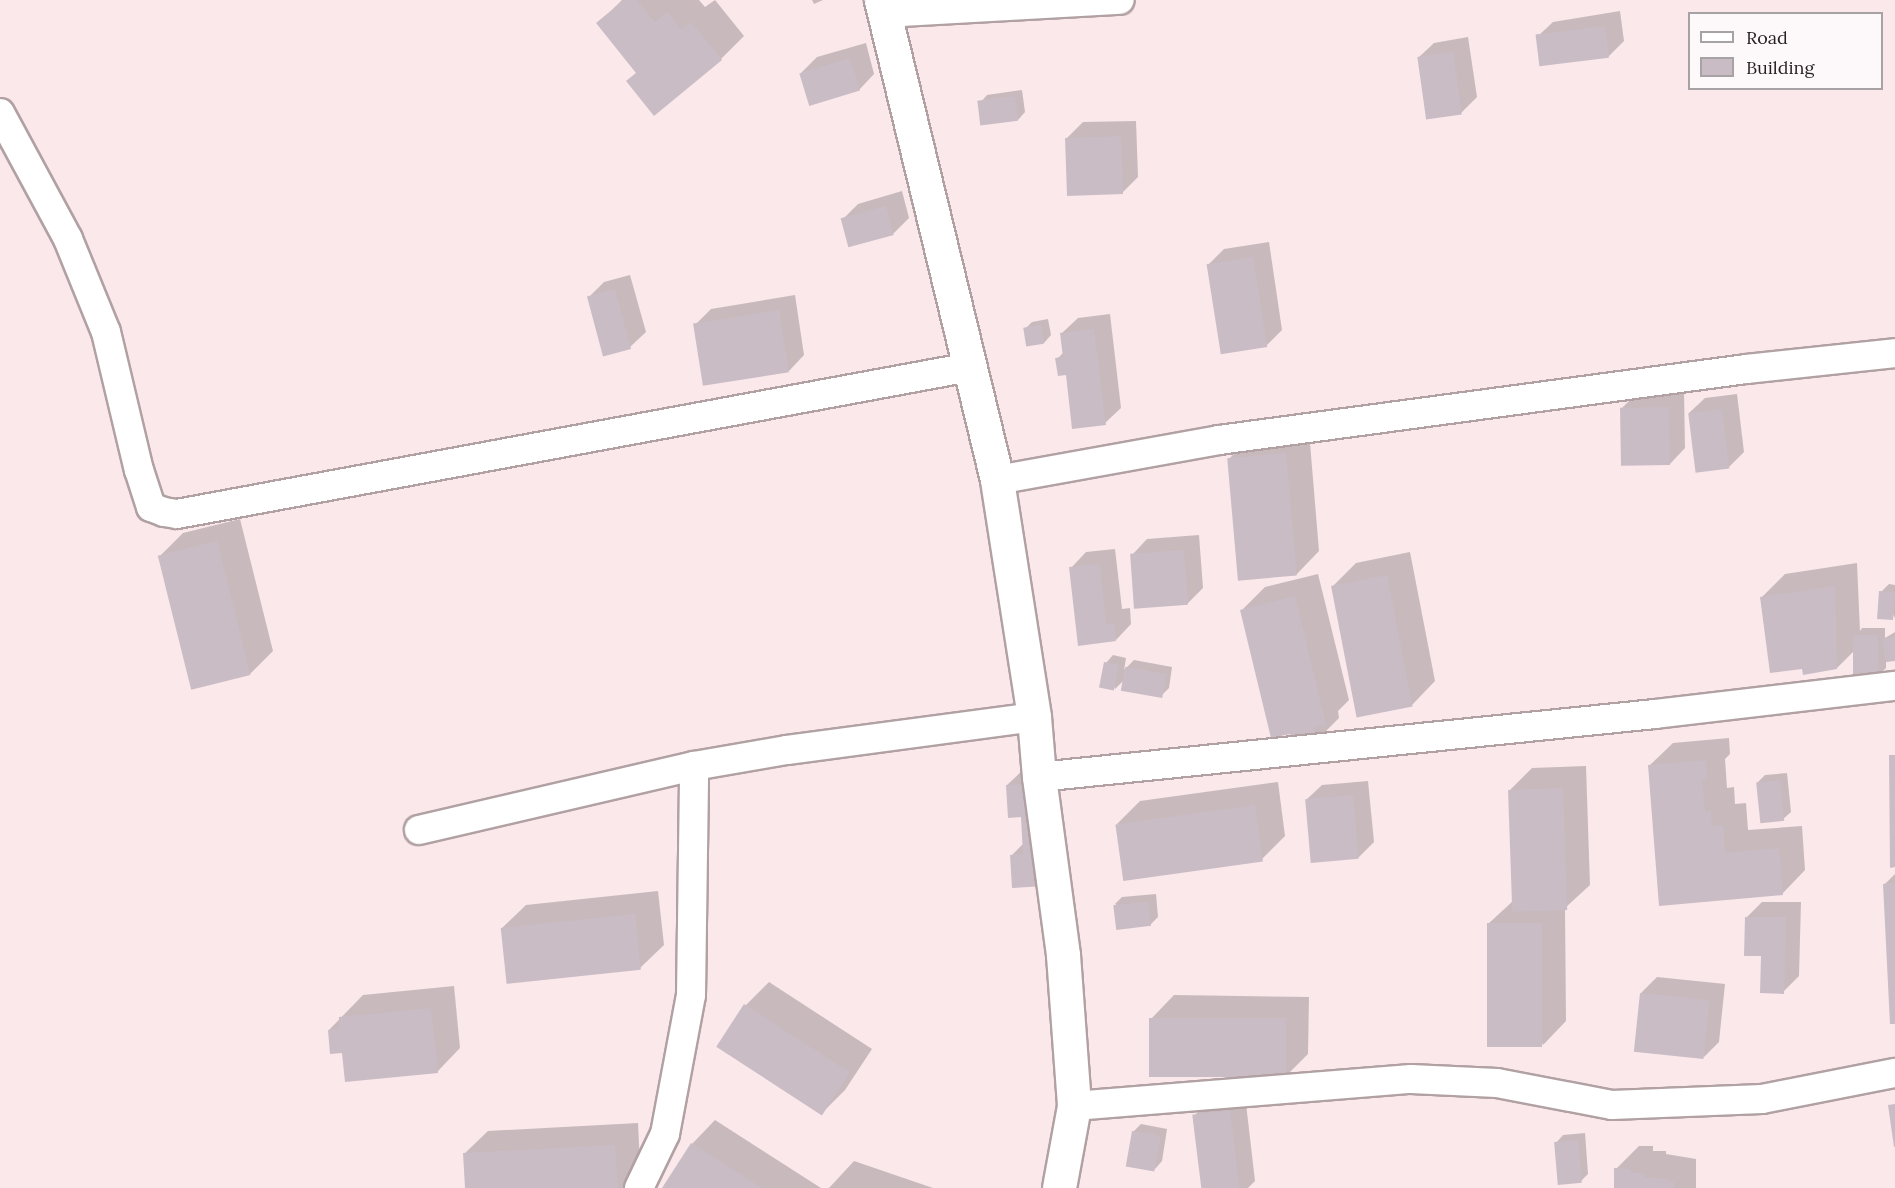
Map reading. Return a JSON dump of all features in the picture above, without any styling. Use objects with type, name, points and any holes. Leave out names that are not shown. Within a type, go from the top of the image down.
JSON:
[{"type":"street","points":[[1059,1188],[1074,1106],[1063,955],[1039,777],[1034,717],[997,480],[883,6],[1120,0]]},
{"type":"street","points":[[0,113],[68,239],[106,332],[139,470],[152,507],[164,512],[177,514],[970,367]]},
{"type":"street","points":[[997,480],[1220,440],[1746,369],[1895,353]]},
{"type":"street","points":[[1039,777],[1655,714],[1895,686]]},
{"type":"street","points":[[419,830],[694,766],[787,750],[1034,717]]},
{"type":"street","points":[[639,1188],[664,1134],[691,995],[694,766]]},
{"type":"street","points":[[1074,1106],[1411,1079],[1497,1083],[1611,1106],[1762,1100],[1895,1072]]},
{"type":"building","points":[[624,0],[636,0],[655,22],[667,12],[681,29],[691,22],[722,60],[654,116],[626,81],[636,73],[596,23]]},
{"type":"building","points":[[1605,26],[1609,58],[1539,66],[1536,35]]},
{"type":"building","points":[[1453,52],[1462,114],[1426,119],[1417,57]]},
{"type":"building","points":[[850,58],[860,91],[809,106],[799,73]]},
{"type":"building","points":[[1015,96],[1018,121],[980,125],[977,101]]},
{"type":"building","points":[[1121,136],[1123,194],[1067,196],[1065,138]]},
{"type":"building","points":[[886,206],[894,235],[848,247],[841,218]]},
{"type":"building","points":[[1253,257],[1267,347],[1221,354],[1207,264]]},
{"type":"building","points":[[615,289],[631,349],[603,356],[587,297]]},
{"type":"building","points":[[779,310],[789,372],[703,386],[693,324]]},
{"type":"building","points":[[1041,325],[1044,344],[1026,347],[1023,328]]},
{"type":"building","points":[[1094,329],[1106,425],[1072,429],[1066,375],[1058,376],[1055,358],[1063,357],[1060,333]]},
{"type":"building","points":[[1669,407],[1670,465],[1621,466],[1620,408]]},
{"type":"building","points":[[1722,409],[1729,469],[1696,473],[1688,413]]},
{"type":"building","points":[[1286,453],[1297,576],[1238,581],[1227,458]]},
{"type":"building","points":[[217,541],[250,675],[191,690],[158,556]]},
{"type":"building","points":[[1184,550],[1188,605],[1134,609],[1130,554]]},
{"type":"building","points":[[1100,564],[1106,624],[1114,623],[1116,641],[1078,646],[1069,567]]},
{"type":"building","points":[[1387,575],[1413,707],[1357,717],[1331,586]]},
{"type":"building","points":[[1835,586],[1837,669],[1803,675],[1802,669],[1770,673],[1760,597]]},
{"type":"building","points":[[1879,591],[1895,592],[1893,620],[1877,619]]},
{"type":"building","points":[[1295,596],[1326,725],[1314,728],[1317,742],[1293,748],[1290,734],[1271,738],[1240,610]]},
{"type":"building","points":[[1853,635],[1878,635],[1878,678],[1853,678]]},
{"type":"building","points":[[1895,637],[1895,661],[1886,662],[1882,639]]},
{"type":"building","points":[[1104,662],[1119,665],[1114,690],[1099,688]]},
{"type":"building","points":[[1125,667],[1166,674],[1162,698],[1121,691]]},
{"type":"building","points":[[1889,755],[1895,755],[1895,867],[1890,868]]},
{"type":"building","points":[[1706,760],[1707,779],[1702,779],[1705,811],[1711,810],[1712,826],[1723,826],[1725,853],[1779,848],[1783,895],[1659,906],[1648,765]]},
{"type":"building","points":[[1780,780],[1784,821],[1760,823],[1756,783]]},
{"type":"building","points":[[1038,783],[1044,886],[1012,888],[1010,855],[1023,854],[1021,817],[1008,818],[1006,785]]},
{"type":"building","points":[[1563,788],[1567,910],[1512,912],[1508,790]]},
{"type":"building","points":[[1353,795],[1359,859],[1311,863],[1305,799]]},
{"type":"building","points":[[1255,805],[1263,861],[1123,881],[1115,825]]},
{"type":"building","points":[[1895,883],[1895,1024],[1890,1024],[1883,884]]},
{"type":"building","points":[[1148,901],[1151,926],[1116,930],[1113,905]]},
{"type":"building","points":[[635,914],[641,970],[507,984],[501,928]]},
{"type":"building","points":[[1745,917],[1786,917],[1784,994],[1760,993],[1761,956],[1744,956]]},
{"type":"building","points":[[1487,923],[1542,923],[1542,1047],[1487,1047]]},
{"type":"building","points":[[1640,993],[1710,1000],[1703,1059],[1634,1052]]},
{"type":"building","points":[[744,1004],[850,1073],[822,1115],[716,1047]]},
{"type":"building","points":[[431,1008],[438,1073],[345,1082],[342,1053],[330,1054],[328,1030],[339,1029],[339,1017]]},
{"type":"building","points":[[1149,1018],[1286,1018],[1286,1077],[1149,1077]]},
{"type":"building","points":[[1895,1104],[1895,1147],[1894,1147],[1888,1105]]},
{"type":"building","points":[[1230,1110],[1240,1188],[1201,1188],[1192,1115]]},
{"type":"building","points":[[1132,1131],[1161,1136],[1154,1171],[1126,1166]]},
{"type":"building","points":[[1578,1140],[1582,1183],[1558,1185],[1554,1142]]},
{"type":"building","points":[[691,1143],[762,1188],[662,1188]]},
{"type":"building","points":[[615,1145],[618,1188],[465,1188],[463,1153]]},
{"type":"building","points":[[1614,1168],[1630,1169],[1631,1173],[1644,1173],[1644,1177],[1669,1180],[1668,1182],[1674,1182],[1674,1188],[1614,1188]]}]
